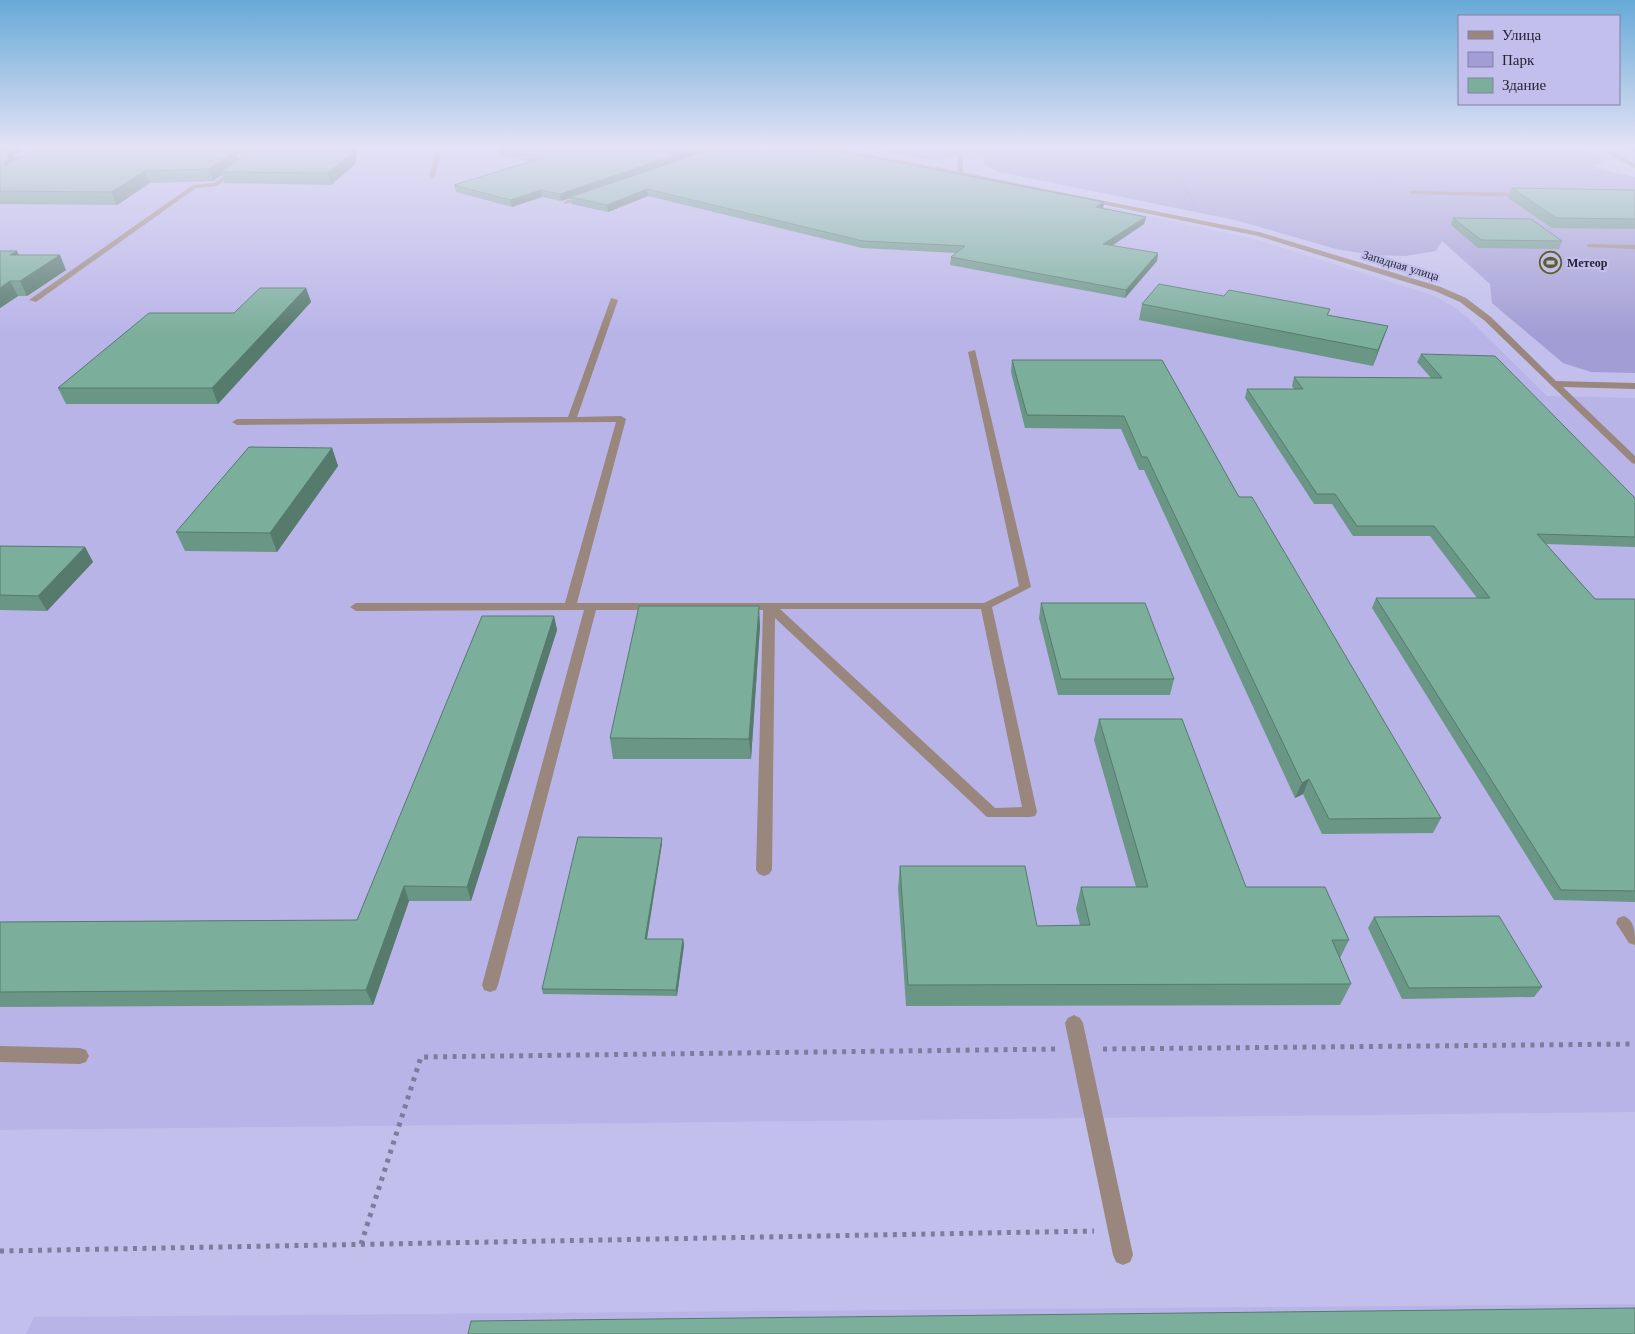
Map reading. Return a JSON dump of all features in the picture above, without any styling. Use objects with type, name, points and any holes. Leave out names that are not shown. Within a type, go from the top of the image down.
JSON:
[{"type":"street","points":[[34,300],[161,209]]},
{"type":"street","name":"Западная улица","points":[[1136,209],[1259,234],[1438,289],[1463,300],[1488,319],[1635,461]]},
{"type":"street","points":[[1589,246],[1635,247]]},
{"type":"street","points":[[572,419],[614,300]]},
{"type":"street","points":[[356,606],[986,606],[1025,587],[972,352]]},
{"type":"street","points":[[1556,384],[1635,386]]},
{"type":"street","points":[[237,422],[622,419],[570,606]]},
{"type":"street","points":[[490,986],[591,606]]},
{"type":"street","points":[[769,606],[992,812],[1030,812],[986,606]]},
{"type":"street","points":[[764,870],[769,606]]},
{"type":"street","points":[[1624,923],[1635,938]]},
{"type":"street","points":[[1074,1023],[1123,1254]]},
{"type":"street","points":[[0,1054],[80,1056]]},
{"type":"path","points":[[361,1244],[421,1057],[1635,1044]]},
{"type":"path","points":[[0,1251],[1117,1231]]},
{"type":"shaded area","points":[[0,209],[1117,209],[1254,239],[1432,295],[1451,305],[1468,318],[1547,396],[1635,398],[1635,1112],[0,1130]]},
{"type":"shaded area","points":[[1635,1304],[1635,1334],[26,1334],[34,1317]]},
{"type":"green space","name":"Метеор","points":[[1182,209],[1635,209],[1635,373],[1591,372],[1563,363],[1492,303],[1490,284],[1442,241],[1436,251],[1405,256],[1372,255],[1336,249],[1235,220]]},
{"type":"building","points":[[731,209],[1107,209],[1146,217],[1103,244],[1158,253],[1126,290],[951,257],[965,246],[863,241]]},
{"type":"building","points":[[1543,209],[1635,209],[1635,219],[1556,218]]},
{"type":"building","points":[[1453,218],[1531,219],[1562,241],[1481,240]]},
{"type":"building","points":[[0,251],[17,251],[10,255],[60,255],[20,281],[10,281],[0,288]]},
{"type":"building","points":[[1159,284],[1224,296],[1229,290],[1330,309],[1327,315],[1388,326],[1378,350],[1142,304]]},
{"type":"building","points":[[260,288],[306,288],[212,388],[58,388],[149,313],[234,313]]},
{"type":"building","points":[[1421,354],[1495,356],[1635,498],[1635,537],[1537,534],[1595,599],[1635,599],[1635,891],[1561,890],[1376,598],[1490,598],[1434,526],[1357,526],[1335,494],[1317,494],[1247,389],[1303,389],[1294,377],[1442,378]]},
{"type":"building","points":[[1012,360],[1162,360],[1239,497],[1252,497],[1441,818],[1329,819],[1309,779],[1302,783],[1147,457],[1142,457],[1124,416],[1027,415]]},
{"type":"building","points":[[249,447],[332,448],[270,533],[176,532]]},
{"type":"building","points":[[0,546],[85,547],[38,596],[0,595]]},
{"type":"building","points":[[1041,603],[1145,603],[1174,679],[1061,679]]},
{"type":"building","points":[[639,606],[759,606],[749,739],[610,738]]},
{"type":"building","points":[[482,616],[554,616],[467,887],[404,886],[366,990],[0,992],[0,922],[357,920]]},
{"type":"building","points":[[1099,719],[1182,719],[1246,887],[1325,887],[1349,940],[1332,940],[1351,984],[908,985],[900,866],[1025,866],[1037,926],[1090,925],[1081,887],[1148,887]]},
{"type":"building","points":[[578,837],[662,838],[645,939],[683,939],[676,990],[542,989]]},
{"type":"building","points":[[1499,916],[1542,987],[1409,988],[1374,917]]},
{"type":"building","points":[[1635,1308],[1635,1334],[468,1334],[471,1321]]},
{"type":"place","name":"Метеор","points":[[1551,262]]}]
